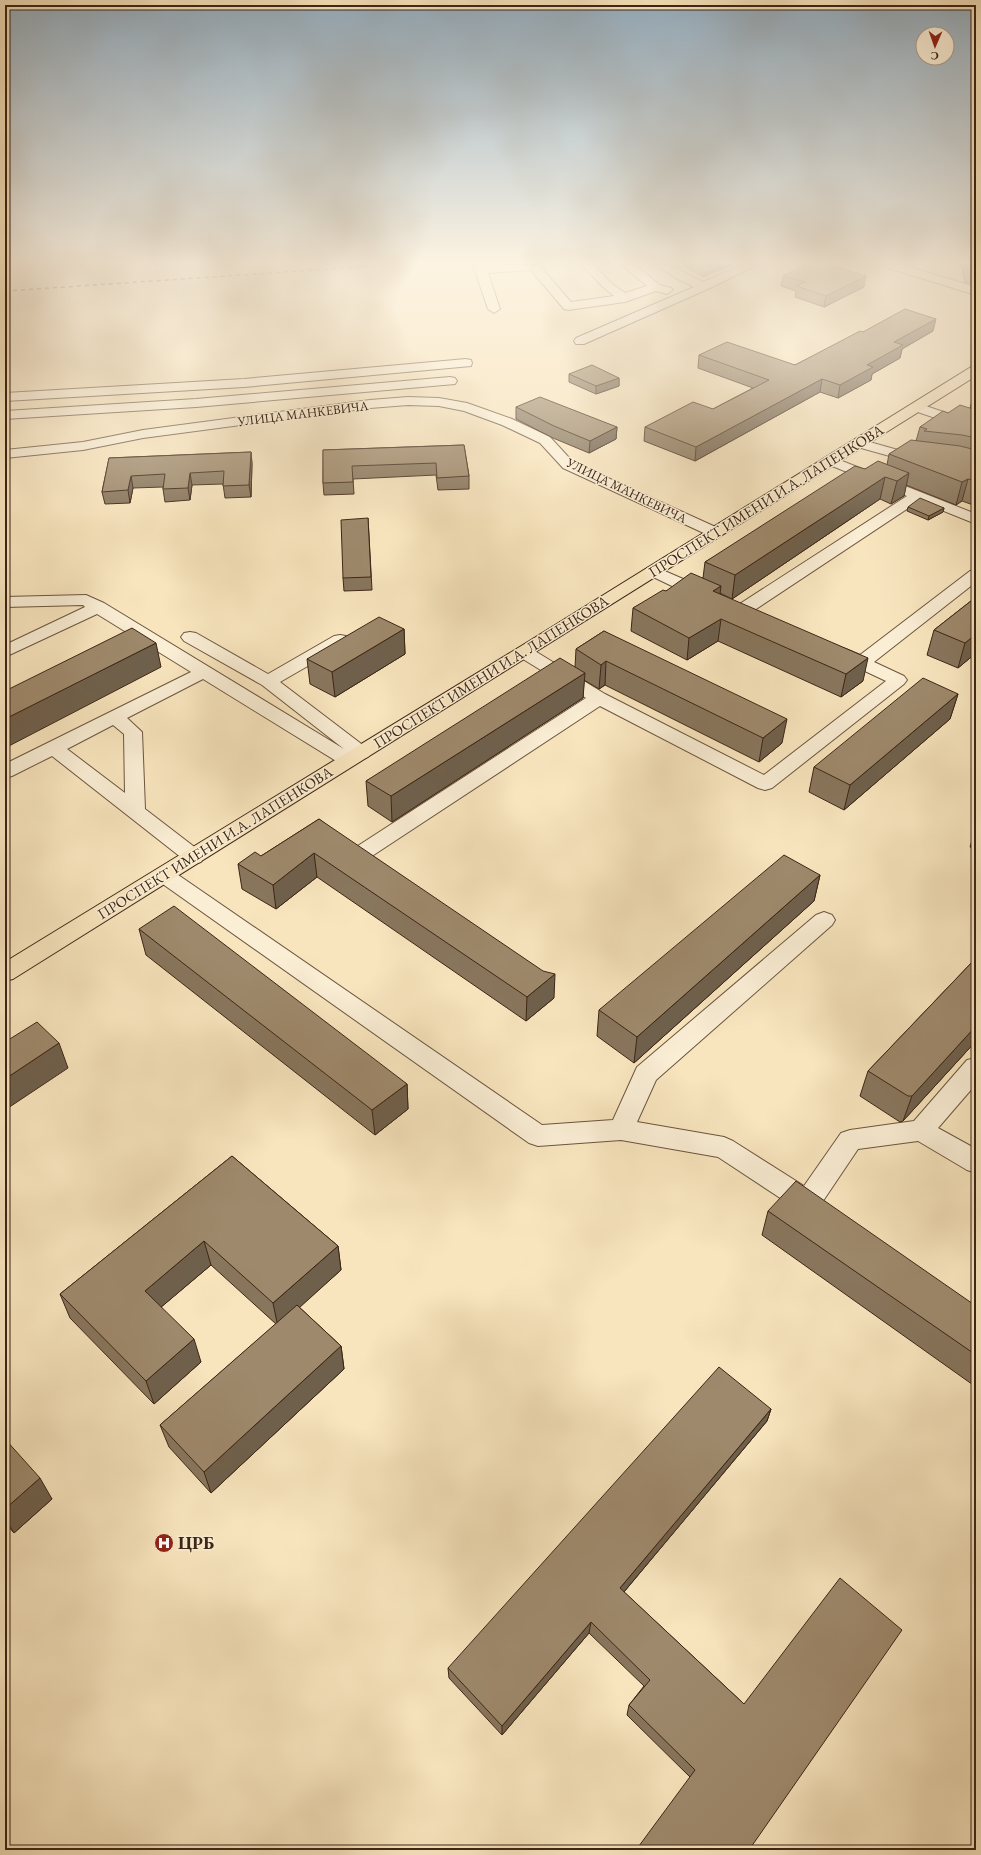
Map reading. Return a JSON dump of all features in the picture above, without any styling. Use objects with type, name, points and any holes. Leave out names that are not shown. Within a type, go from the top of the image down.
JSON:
[{"type":"main road","name":"ПРОСПЕКТ ИМЕНИ И.А. ЛАПЕНКОВА","points":[[5,973],[524,652],[714,532],[832,461],[976,370]]},
{"type":"street","points":[[5,397],[244,383],[466,363]]},
{"type":"street","points":[[5,415],[211,401],[450,381]]},
{"type":"street","name":"УЛИЦА МАНКЕВИЧА","points":[[5,454],[83,446],[143,434],[370,404],[408,401],[439,402],[467,407],[507,422],[545,440],[568,465],[714,532]]},
{"type":"street","points":[[917,407],[976,428]]},
{"type":"street","points":[[5,428],[92,422]]},
{"type":"street","points":[[859,443],[911,458],[956,462],[976,468]]},
{"type":"street","points":[[832,461],[976,519]]},
{"type":"street","points":[[729,606],[919,495]]},
{"type":"street","points":[[653,571],[762,620]]},
{"type":"street","points":[[862,662],[976,574]]},
{"type":"street","points":[[5,602],[86,600],[98,607],[131,635],[204,672],[354,757]]},
{"type":"street","points":[[5,652],[98,607]]},
{"type":"street","points":[[190,637],[268,681],[354,757]]},
{"type":"street","points":[[268,681],[340,640]]},
{"type":"street","points":[[524,652],[599,698],[765,784],[898,680],[862,662],[826,647]]},
{"type":"street","points":[[5,772],[204,672]]},
{"type":"street","points":[[389,878],[357,856],[599,698]]},
{"type":"street","points":[[115,717],[133,732],[135,811]]},
{"type":"street","points":[[54,748],[194,857]]},
{"type":"street","points":[[164,875],[538,1136],[621,1130],[724,1148],[834,1220]]},
{"type":"street","points":[[621,1130],[646,1074],[824,920]]},
{"type":"street","points":[[920,1130],[976,1067]]},
{"type":"street","points":[[808,1202],[850,1140],[920,1130],[976,1162]]},
{"type":"building","points":[[706,352],[755,352],[795,365],[821,352],[891,352],[867,365],[873,367],[840,385],[822,379],[696,447],[645,427],[693,402],[713,409],[769,380],[699,355]]},
{"type":"building","points":[[592,365],[619,378],[596,386],[569,374]]},
{"type":"building","points":[[540,397],[617,427],[590,441],[554,426],[516,407]]},
{"type":"building","points":[[960,405],[976,410],[976,438],[924,431],[927,429],[920,427],[943,411],[948,413]]},
{"type":"building","points":[[911,440],[960,446],[976,450],[976,481],[968,479],[962,482],[889,454]]},
{"type":"building","points":[[464,445],[469,476],[437,478],[436,463],[352,466],[353,482],[323,483],[323,450]]},
{"type":"building","points":[[251,452],[249,485],[223,486],[224,471],[190,473],[188,488],[163,489],[165,474],[131,476],[128,490],[102,492],[109,458]]},
{"type":"building","points":[[878,461],[909,473],[897,481],[885,477],[735,575],[705,562],[855,466],[865,469]]},
{"type":"building","points":[[920,498],[944,508],[929,516],[908,507]]},
{"type":"building","points":[[368,518],[371,577],[343,578],[341,520]]},
{"type":"building","points":[[691,573],[721,586],[713,591],[868,658],[846,674],[721,619],[689,638],[633,608],[663,590],[666,591]]},
{"type":"building","points":[[976,597],[976,634],[965,643],[934,630]]},
{"type":"building","points":[[379,617],[404,629],[332,672],[307,659]]},
{"type":"building","points":[[132,628],[156,643],[5,719],[5,691]]},
{"type":"building","points":[[604,631],[787,719],[763,738],[606,661],[601,665],[576,649]]},
{"type":"building","points":[[560,658],[585,673],[391,796],[366,781]]},
{"type":"building","points":[[923,678],[958,694],[850,785],[814,767]]},
{"type":"building","points":[[319,819],[543,971],[555,974],[527,997],[314,853],[273,885],[238,864],[255,852],[261,856]]},
{"type":"building","points":[[784,855],[820,875],[637,1037],[599,1010]]},
{"type":"building","points":[[174,906],[407,1084],[372,1110],[139,929]]},
{"type":"building","points":[[976,958],[976,1026],[912,1096],[908,1096],[868,1071]]},
{"type":"building","points":[[37,1022],[59,1043],[5,1079],[5,1042]]},
{"type":"building","points":[[232,1156],[338,1246],[273,1303],[204,1241],[145,1291],[194,1339],[146,1381],[60,1294]]},
{"type":"building","points":[[796,1181],[976,1306],[976,1355],[768,1211]]},
{"type":"building","points":[[297,1305],[341,1346],[204,1472],[160,1425]]},
{"type":"building","points":[[719,1367],[771,1409],[620,1588],[744,1704],[840,1578],[902,1630],[749,1850],[636,1850],[695,1770],[629,1705],[650,1680],[591,1622],[502,1726],[448,1668]]},
{"type":"building","points":[[5,1439],[40,1478],[5,1509]]},
{"type":"place","name":"ЦРБ","points":[[164,1543]]}]
